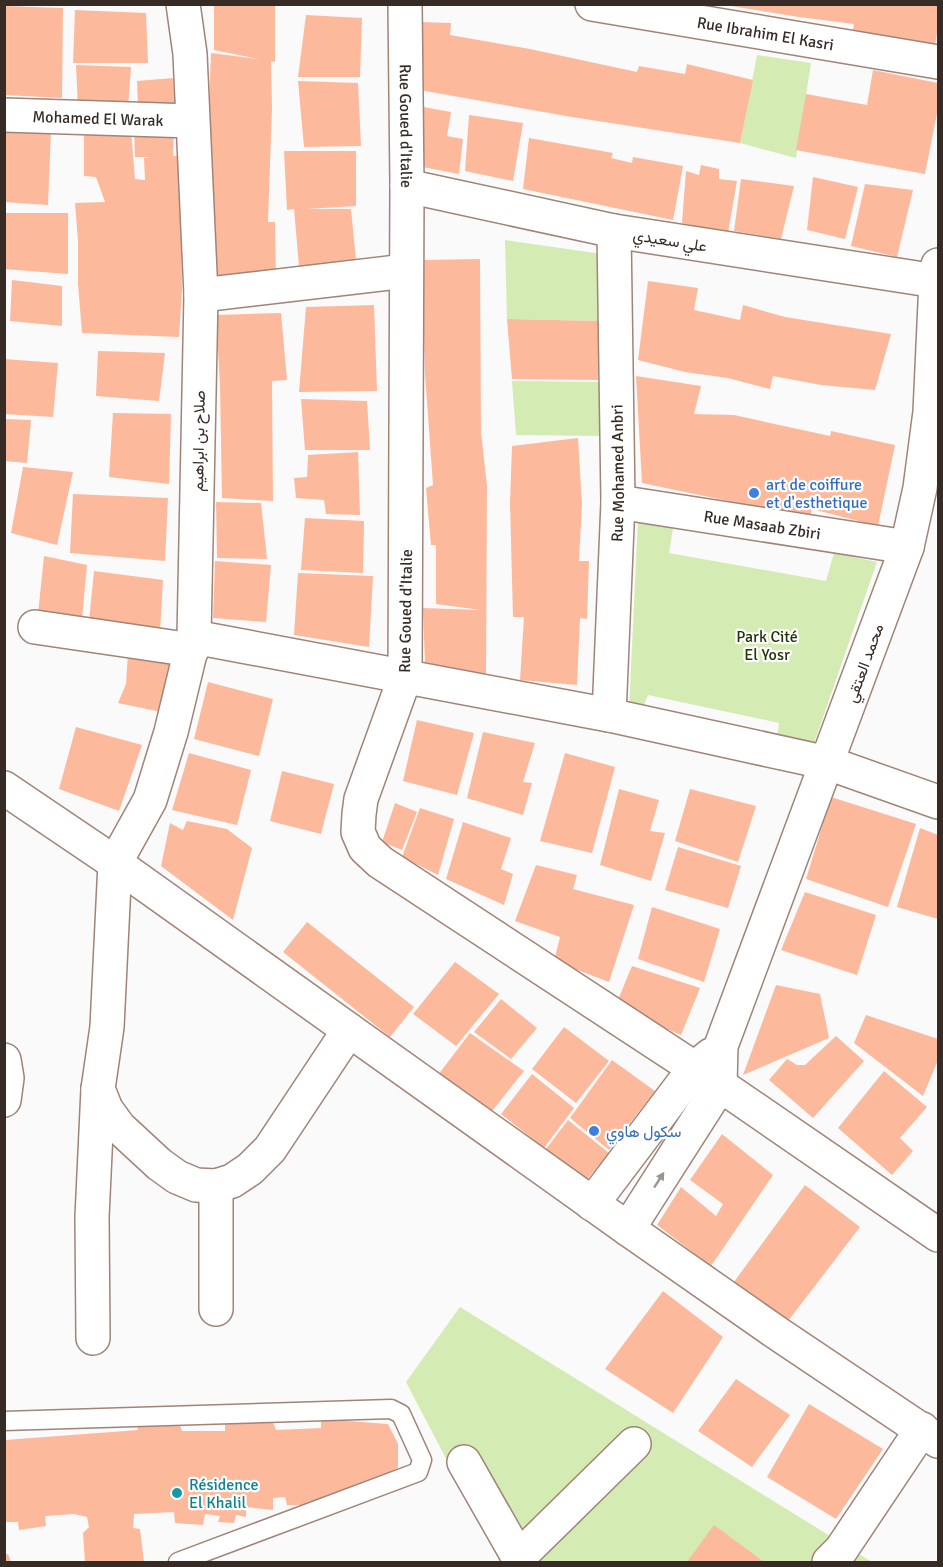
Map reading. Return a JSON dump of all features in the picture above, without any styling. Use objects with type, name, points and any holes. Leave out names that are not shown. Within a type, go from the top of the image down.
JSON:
[{"type":"street","name":"صلاح بن ابراهيم","points":[[115,863],[150,800],[193,644],[201,295],[190,54],[183,4]]},
{"type":"street","name":"Rue Goued d'Italie","points":[[405,4],[407,186],[405,677],[361,799],[358,831],[365,848],[380,862],[937,1228]]},
{"type":"street","name":"Rue Ibrahim El Kasri","points":[[592,4],[939,62]]},
{"type":"street","name":"Mohamed El Warak","points":[[4,115],[192,121]]},
{"type":"street","name":"علي سعيدي","points":[[407,186],[614,231],[937,273]]},
{"type":"street","name":"Rue Mohamed Anbri","points":[[609,715],[618,502],[614,231]]},
{"type":"street","points":[[201,295],[406,271]]},
{"type":"street","name":"محمد العتقي","points":[[628,1229],[721,1046],[907,547],[920,488],[930,412],[937,273]]},
{"type":"street","name":"Rue Masaab Zbiri","points":[[618,502],[907,547]]},
{"type":"street","points":[[35,627],[193,644],[405,677],[609,715],[828,763],[939,802]]},
{"type":"street","points":[[4,788],[115,863],[592,1204],[777,1333],[930,1435],[829,1563]]},
{"type":"street","points":[[93,1338],[92,1217],[98,1089],[107,1027],[115,863]]},
{"type":"street","points":[[98,1089],[106,1109],[119,1127],[152,1159],[177,1177],[196,1185],[216,1186],[232,1181],[250,1170],[270,1149],[349,1030]]},
{"type":"street","points":[[4,1060],[8,1078],[4,1100]]},
{"type":"street","name":"محمد العتقي","points":[[592,1204],[707,1077]]},
{"type":"street","points":[[216,1186],[216,1309]]},
{"type":"street","points":[[464,1462],[520,1560],[634,1444]]},
{"type":"lane","points":[[4,1421],[391,1408],[401,1414],[422,1460],[418,1472],[178,1563]]},
{"type":"green space","points":[[757,55],[811,63],[796,158],[740,143]]},
{"type":"green space","points":[[505,240],[602,254],[599,321],[507,319]]},
{"type":"green space","points":[[512,381],[600,382],[603,436],[516,435]]},
{"type":"green space","name":"Park Cité El Yosr","points":[[638,517],[674,522],[669,553],[826,581],[834,553],[877,562],[814,743],[776,746],[779,723],[648,695],[639,718],[629,712]]},
{"type":"green space","points":[[460,1307],[872,1562],[500,1562],[406,1382]]},
{"type":"building","points":[[214,4],[275,4],[275,62],[271,61],[272,107],[268,222],[275,222],[276,280],[213,280],[209,103],[211,53],[259,59],[214,50]]},
{"type":"building","points":[[731,4],[938,4],[935,46],[852,35],[854,24],[731,6]]},
{"type":"building","points":[[4,6],[63,8],[62,98],[4,95]]},
{"type":"building","points":[[75,10],[146,13],[148,63],[73,63]]},
{"type":"building","points":[[306,15],[362,18],[360,77],[298,77]]},
{"type":"building","points":[[419,22],[451,23],[450,35],[637,72],[639,66],[685,74],[687,64],[753,80],[740,143],[572,117],[414,89]]},
{"type":"building","points":[[76,65],[131,67],[128,108],[78,108]]},
{"type":"building","points":[[873,70],[938,83],[938,108],[925,174],[796,150],[806,94],[867,105]]},
{"type":"building","points":[[173,78],[175,106],[138,106],[137,81]]},
{"type":"building","points":[[298,81],[358,83],[361,146],[304,147]]},
{"type":"building","points":[[418,106],[451,112],[447,136],[463,139],[459,174],[412,165]]},
{"type":"building","points":[[469,115],[523,123],[513,181],[465,171]]},
{"type":"building","points":[[134,127],[174,127],[173,156],[178,156],[181,200],[182,291],[179,337],[82,333],[75,203],[105,202],[96,177],[84,176],[84,130],[131,131],[135,179],[145,180],[144,158],[151,157],[135,157]]},
{"type":"building","points":[[4,128],[51,130],[48,205],[4,202]]},
{"type":"building","points":[[529,138],[613,153],[611,158],[632,163],[633,157],[683,166],[673,220],[523,189]]},
{"type":"building","points":[[284,151],[356,151],[356,206],[307,209],[351,209],[356,260],[299,266],[294,209],[287,210]]},
{"type":"building","points":[[701,165],[719,169],[719,179],[737,181],[728,233],[682,223],[686,171],[699,175]]},
{"type":"building","points":[[813,177],[858,187],[845,239],[807,230]]},
{"type":"building","points":[[741,179],[794,186],[781,239],[734,231]]},
{"type":"building","points":[[865,184],[913,190],[897,257],[851,246]]},
{"type":"building","points":[[4,213],[68,213],[68,274],[4,269]]},
{"type":"building","points":[[480,259],[481,432],[487,486],[486,676],[425,664],[423,608],[481,610],[436,604],[436,545],[431,545],[426,488],[433,485],[425,374],[422,260]]},
{"type":"building","points":[[12,280],[62,286],[62,326],[10,321]]},
{"type":"building","points":[[648,281],[698,288],[694,310],[740,320],[743,305],[785,317],[891,334],[875,390],[821,385],[773,376],[770,389],[638,360]]},
{"type":"building","points":[[374,305],[377,391],[299,392],[306,307]]},
{"type":"building","points":[[281,313],[287,380],[272,381],[273,501],[222,498],[216,315]]},
{"type":"building","points":[[507,319],[599,321],[598,380],[512,379]]},
{"type":"building","points":[[98,351],[165,353],[159,401],[96,396]]},
{"type":"building","points":[[4,359],[58,363],[53,417],[4,414]]},
{"type":"building","points":[[636,376],[701,386],[694,414],[734,415],[830,436],[831,431],[895,445],[878,526],[812,509],[810,518],[642,483]]},
{"type":"building","points":[[301,399],[367,401],[370,450],[305,450]]},
{"type":"building","points":[[113,413],[171,414],[169,484],[109,477]]},
{"type":"building","points":[[4,419],[31,420],[27,463],[4,461]]},
{"type":"building","points":[[578,438],[582,504],[579,561],[589,561],[587,619],[580,618],[577,685],[520,680],[524,617],[513,617],[510,503],[512,446]]},
{"type":"building","points":[[358,452],[360,515],[326,514],[324,500],[296,498],[294,478],[307,477],[308,455]]},
{"type":"building","points":[[23,467],[73,472],[57,545],[11,533]]},
{"type":"building","points":[[73,494],[168,498],[165,561],[70,553]]},
{"type":"building","points":[[216,502],[261,503],[267,559],[217,558]]},
{"type":"building","points":[[305,518],[364,521],[363,573],[301,570]]},
{"type":"building","points":[[44,556],[87,565],[82,619],[38,614]]},
{"type":"building","points":[[215,561],[271,565],[266,622],[213,618]]},
{"type":"building","points":[[94,571],[163,580],[160,632],[89,621]]},
{"type":"building","points":[[298,573],[373,576],[369,647],[294,635]]},
{"type":"building","points":[[128,653],[175,660],[166,713],[118,703],[126,684]]},
{"type":"building","points":[[208,682],[273,699],[259,756],[194,739]]},
{"type":"building","points":[[417,720],[474,733],[457,795],[403,781]]},
{"type":"building","points":[[76,727],[142,745],[119,811],[59,789]]},
{"type":"building","points":[[483,732],[535,743],[523,782],[532,783],[523,815],[467,798]]},
{"type":"building","points":[[189,753],[251,770],[237,825],[172,810]]},
{"type":"building","points":[[565,753],[615,767],[592,853],[540,841]]},
{"type":"building","points":[[282,771],[334,784],[321,834],[270,821]]},
{"type":"building","points":[[619,789],[659,800],[650,831],[665,833],[651,881],[600,865]]},
{"type":"building","points":[[690,789],[756,806],[738,862],[675,841]]},
{"type":"building","points":[[831,797],[916,824],[888,907],[806,879]]},
{"type":"building","points":[[395,803],[417,812],[402,850],[382,842]]},
{"type":"building","points":[[420,808],[454,819],[438,875],[402,857]]},
{"type":"building","points":[[187,821],[227,829],[252,848],[233,920],[161,866],[170,823],[183,830]]},
{"type":"building","points":[[463,822],[511,838],[501,869],[513,874],[504,905],[446,879]]},
{"type":"building","points":[[920,828],[938,835],[938,919],[897,907]]},
{"type":"building","points":[[678,847],[741,866],[728,908],[665,890]]},
{"type":"building","points":[[536,865],[577,875],[573,889],[634,905],[609,982],[554,961],[560,937],[515,921]]},
{"type":"building","points":[[805,892],[876,915],[857,975],[781,950]]},
{"type":"building","points":[[652,907],[720,929],[704,982],[638,959]]},
{"type":"building","points":[[307,922],[414,1007],[390,1037],[283,952]]},
{"type":"building","points":[[455,962],[499,994],[456,1046],[413,1014]]},
{"type":"building","points":[[632,966],[700,988],[681,1035],[615,1007]]},
{"type":"building","points":[[776,985],[820,994],[829,1038],[743,1075]]},
{"type":"building","points":[[501,999],[537,1028],[511,1059],[474,1032]]},
{"type":"building","points":[[866,1015],[938,1039],[938,1060],[923,1096],[854,1043]]},
{"type":"building","points":[[564,1027],[609,1061],[576,1103],[532,1069]]},
{"type":"building","points":[[470,1033],[524,1071],[489,1115],[438,1075]]},
{"type":"building","points":[[836,1036],[864,1061],[813,1118],[769,1080],[787,1059],[797,1065],[805,1065]]},
{"type":"building","points":[[612,1060],[655,1091],[609,1150],[570,1118]]},
{"type":"building","points":[[884,1071],[927,1107],[900,1138],[913,1151],[892,1175],[838,1128]]},
{"type":"building","points":[[532,1074],[574,1108],[544,1148],[501,1114]]},
{"type":"building","points":[[568,1120],[609,1153],[585,1182],[546,1149]]},
{"type":"building","points":[[722,1134],[773,1175],[711,1266],[657,1225],[681,1187],[716,1216],[723,1204],[690,1180]]},
{"type":"building","points":[[805,1185],[860,1227],[785,1325],[731,1286]]},
{"type":"building","points":[[663,1291],[723,1337],[673,1413],[605,1369]]},
{"type":"building","points":[[736,1379],[790,1415],[752,1467],[698,1431]]},
{"type":"building","points":[[809,1404],[883,1449],[836,1519],[767,1477]]},
{"type":"building","name":"Résidence El Khalil","points":[[321,1419],[388,1424],[398,1444],[398,1468],[363,1489],[310,1505],[287,1505],[285,1497],[273,1498],[273,1510],[246,1507],[246,1517],[236,1515],[234,1523],[218,1522],[220,1516],[205,1514],[203,1525],[175,1523],[174,1512],[134,1514],[133,1528],[140,1529],[144,1562],[85,1562],[83,1533],[89,1527],[87,1517],[74,1514],[45,1516],[46,1526],[19,1530],[18,1522],[5,1522],[5,1440],[138,1430],[137,1425],[179,1422],[182,1431],[225,1431],[225,1423],[273,1422],[276,1430],[321,1428]]},
{"type":"building","points":[[714,1525],[764,1562],[687,1562]]},
{"type":"building","points":[[8,1554],[11,1562],[4,1562],[4,1555]]},
{"type":"place","name":"art de coiffure et d'esthetique","points":[[754,493]]},
{"type":"place","name":"سكول هاوي","points":[[594,1131]]},
{"type":"place","name":"Résidence El Khalil","points":[[177,1493]]}]
